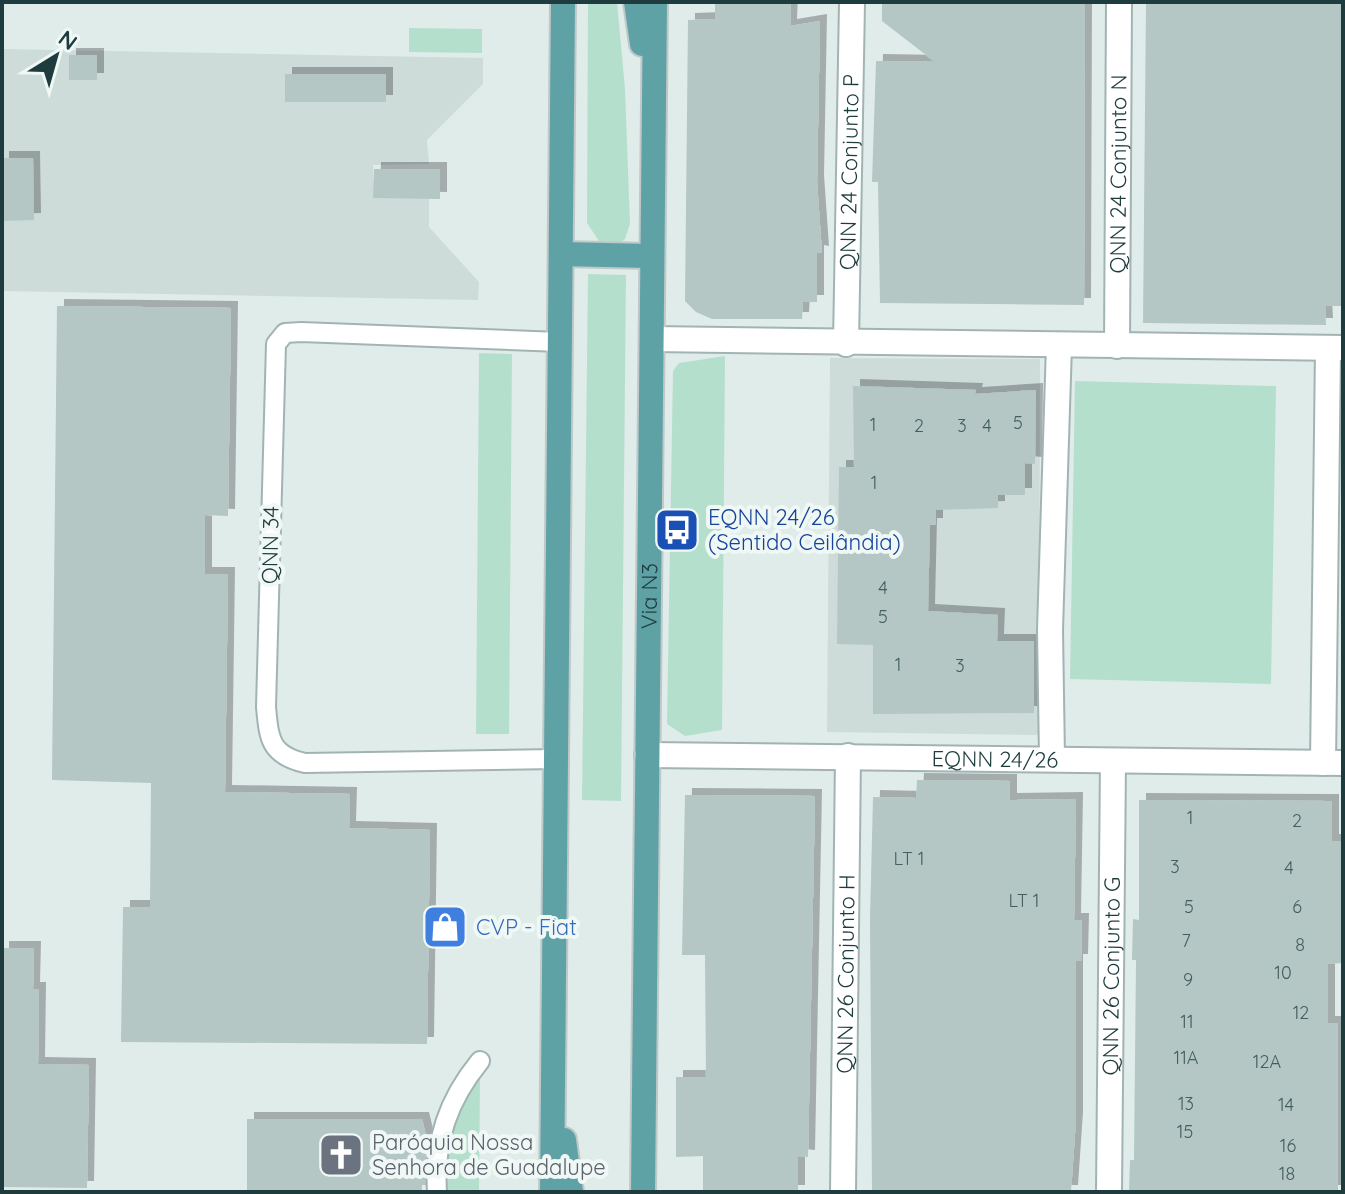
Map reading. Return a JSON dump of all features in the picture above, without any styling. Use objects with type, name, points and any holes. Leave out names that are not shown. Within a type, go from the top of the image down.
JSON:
[{"type":"main road","points":[[552,1192],[563,2]]},
{"type":"main road","points":[[636,2],[653,113]]},
{"type":"main road","name":"Via N3","points":[[643,1192],[655,2]]},
{"type":"main road","points":[[561,254],[651,256]]},
{"type":"main road","points":[[553,1059],[571,1192]]},
{"type":"street","name":"QNN 24 Conjunto P","points":[[846,344],[852,2]]},
{"type":"street","name":"QNN 24 Conjunto N","points":[[1117,346],[1119,2]]},
{"type":"street","points":[[652,339],[846,344],[1336,348],[1333,763]]},
{"type":"street","points":[[1052,759],[1050,630],[1059,345]]},
{"type":"street","name":"EQNN 24/26","points":[[647,755],[1333,763]]},
{"type":"street","name":"QNN 26 Conjunto H","points":[[843,1192],[848,756]]},
{"type":"street","name":"QNN 26 Conjunto G","points":[[1109,1192],[1113,761]]},
{"type":"lane","name":"QNN 34","points":[[555,759],[305,763],[287,759],[269,739],[266,707],[276,344],[285,333],[301,332],[560,342]]},
{"type":"lane","points":[[437,1192],[436,1169],[444,1122],[465,1080],[480,1061]]},
{"type":"shaded area","points":[[2,49],[483,58],[483,84],[427,140],[429,164],[373,165],[374,198],[429,198],[429,227],[479,282],[478,300],[2,291]]},
{"type":"shaded area","points":[[830,358],[1040,359],[1039,735],[827,732]]},
{"type":"green space","points":[[588,2],[617,2],[625,89],[630,224],[625,239],[618,244],[599,241],[587,223]]},
{"type":"green space","points":[[409,28],[482,29],[482,53],[409,52]]},
{"type":"green space","points":[[588,274],[626,275],[621,801],[582,800]]},
{"type":"green space","points":[[479,353],[512,354],[509,734],[476,734]]},
{"type":"green space","points":[[725,356],[722,730],[685,736],[667,724],[673,371],[679,363]]},
{"type":"green space","points":[[1075,381],[1276,386],[1271,684],[1070,679]]},
{"type":"green space","points":[[480,1077],[479,1192],[443,1192],[450,1130],[461,1103]]},
{"type":"building","points":[[715,2],[791,2],[790,26],[820,21],[817,182],[822,253],[817,252],[817,302],[803,302],[802,319],[712,319],[696,312],[685,301],[688,20],[715,19]]},
{"type":"building","points":[[882,2],[1085,2],[1084,305],[880,303],[878,182],[872,182],[876,61],[935,62],[882,21]]},
{"type":"building","points":[[1146,2],[1343,2],[1343,306],[1325,306],[1326,325],[1143,323]]},
{"type":"building","points":[[69,55],[97,55],[97,80],[69,80]]},
{"type":"building","points":[[285,74],[386,74],[386,102],[285,102]]},
{"type":"building","points":[[2,158],[33,158],[34,220],[2,221]]},
{"type":"building","points":[[374,169],[440,169],[440,199],[373,198]]},
{"type":"building","points":[[57,306],[231,308],[228,516],[205,515],[205,574],[228,574],[225,792],[350,794],[349,828],[430,830],[427,1044],[121,1042],[123,907],[150,907],[151,783],[52,780]]},
{"type":"building","points":[[853,386],[976,390],[975,394],[1036,390],[1035,464],[1025,463],[1025,495],[998,495],[998,508],[936,510],[936,525],[930,525],[928,611],[998,615],[997,641],[1034,641],[1034,713],[873,714],[873,645],[837,644],[839,467],[854,467]]},
{"type":"building","points":[[917,780],[1010,781],[1010,800],[1076,799],[1074,920],[1082,920],[1081,961],[1076,961],[1076,1119],[1071,1192],[872,1192],[870,919],[873,797],[916,798]]},
{"type":"building","points":[[685,795],[815,796],[808,1157],[798,1156],[798,1192],[703,1192],[703,1156],[676,1157],[676,1077],[706,1077],[705,955],[682,955]]},
{"type":"building","points":[[1139,800],[1332,801],[1332,841],[1342,841],[1342,963],[1328,964],[1328,1023],[1338,1023],[1338,1192],[1129,1192],[1130,1160],[1134,1160],[1136,960],[1132,960],[1133,919],[1139,920]]},
{"type":"building","points":[[2,948],[34,948],[33,989],[39,989],[38,1064],[89,1065],[87,1188],[3,1187]]},
{"type":"building","name":"Paróquia Nossa Senhora de Guadalupe","points":[[247,1119],[422,1119],[428,1144],[425,1185],[422,1185],[422,1192],[247,1192]]},
{"type":"place","name":"EQNN 24/26 (Sentido Ceilândia)","points":[[677,530]]},
{"type":"place","name":"CVP - Fiat","points":[[445,927]]},
{"type":"place","name":"Paróquia Nossa Senhora de Guadalupe","points":[[341,1155]]}]
